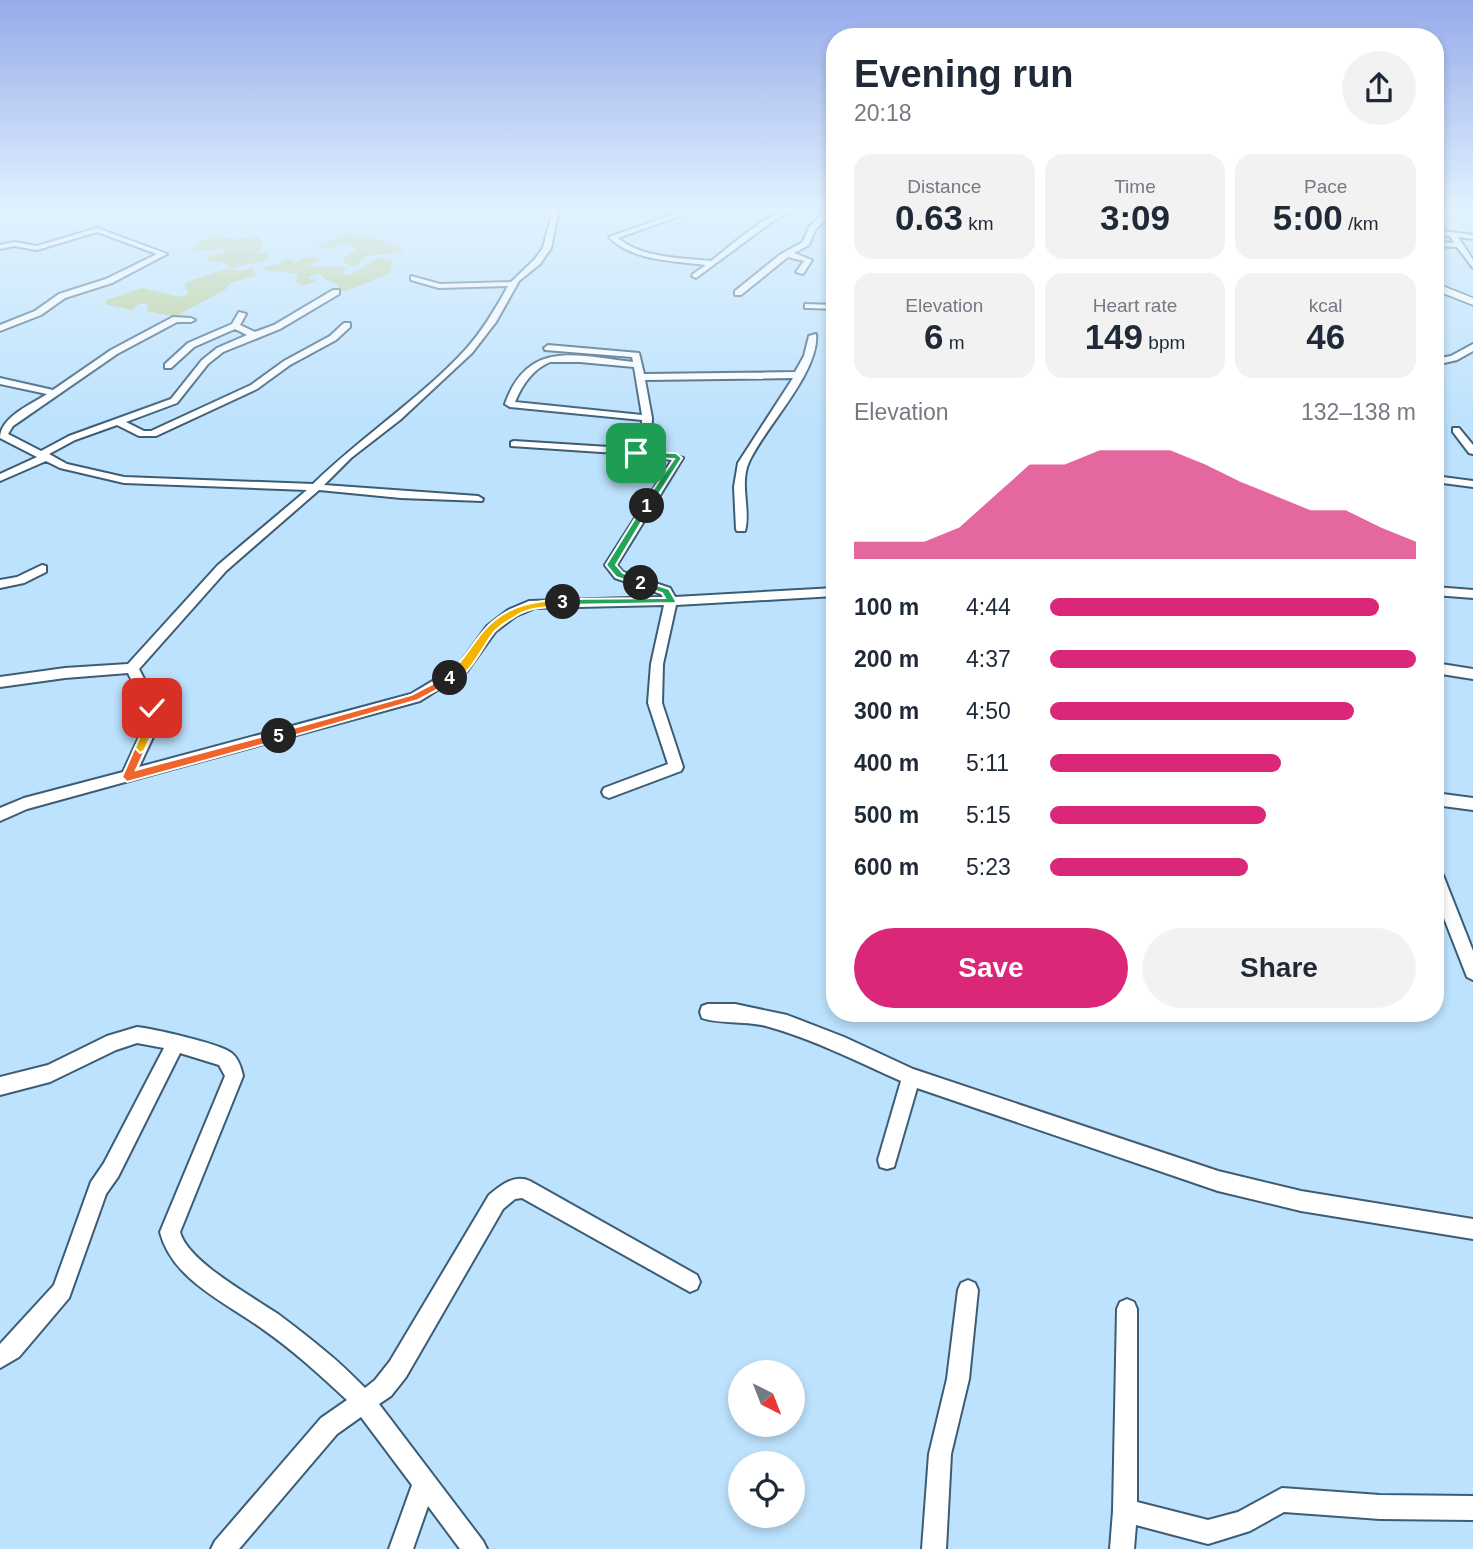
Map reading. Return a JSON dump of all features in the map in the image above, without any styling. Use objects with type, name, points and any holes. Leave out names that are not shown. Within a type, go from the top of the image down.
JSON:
[{"type":"street","points":[[0,328],[38,313],[57,298],[109,281]]},
{"type":"street","points":[[424,281],[439,286],[514,284]]},
{"type":"street","points":[[0,682],[132,668],[222,568],[316,487],[347,456],[397,418],[469,352],[492,322],[517,281]]},
{"type":"street","points":[[738,293],[753,281]]},
{"type":"street","points":[[1444,290],[1473,302]]},
{"type":"street","points":[[0,478],[72,438],[174,401],[205,362],[220,350],[277,327],[336,292]]},
{"type":"street","points":[[808,306],[826,307]]},
{"type":"street","points":[[168,366],[191,345],[234,326],[242,314]]},
{"type":"street","points":[[191,320],[176,319],[114,352],[9,424],[2,434],[64,466],[124,480],[316,487],[478,499]]},
{"type":"street","points":[[119,422],[147,436],[153,434],[254,387],[287,363],[333,338],[347,325]]},
{"type":"street","points":[[234,326],[253,336]]},
{"type":"street","points":[[741,529],[739,487],[743,463],[790,392],[808,356],[813,336]]},
{"type":"street","points":[[1444,360],[1454,358],[1473,347]]},
{"type":"street","points":[[548,348],[637,355],[648,418],[646,453]]},
{"type":"street","points":[[638,365],[548,359],[535,367],[513,394],[510,404],[648,418]]},
{"type":"street","points":[[640,377],[797,375]]},
{"type":"street","points":[[0,381],[55,393]]},
{"type":"street","points":[[1456,430],[1473,451]]},
{"type":"street","points":[[514,444],[646,453],[678,458],[611,565],[620,575],[663,590],[671,601],[657,664],[655,703],[676,767],[609,792]]},
{"type":"street","points":[[1444,480],[1473,484]]},
{"type":"street","points":[[0,584],[42,569]]},
{"type":"street","points":[[0,815],[24,804],[415,698],[463,668],[491,629],[523,608],[545,602],[671,601],[826,592]]},
{"type":"street","points":[[1444,592],[1473,594]]},
{"type":"street","points":[[127,777],[149,729],[152,715],[152,708],[132,668]]},
{"type":"street","points":[[1444,669],[1473,674]]},
{"type":"street","points":[[1444,800],[1473,804]]},
{"type":"street","points":[[1444,898],[1473,972]]},
{"type":"street","points":[[708,1012],[734,1011],[793,1025],[911,1077],[1217,1181],[1301,1201],[1473,1229]]},
{"type":"street","points":[[0,1086],[50,1073],[113,1042],[137,1035],[176,1043],[224,1058],[232,1068],[234,1076],[170,1232],[173,1244],[181,1255],[214,1284],[290,1336],[363,1401],[475,1549]]},
{"type":"street","points":[[0,1357],[62,1291],[98,1189],[111,1170],[176,1043]]},
{"type":"street","points":[[887,1160],[911,1077]]},
{"type":"street","points":[[223,1549],[329,1426],[383,1388],[398,1369],[496,1202],[511,1190],[523,1188],[690,1282]]},
{"type":"street","points":[[934,1549],[940,1454],[958,1379],[968,1290]]},
{"type":"street","points":[[1122,1549],[1125,1511],[1127,1309]]},
{"type":"street","points":[[401,1549],[424,1484]]},
{"type":"street","points":[[1125,1511],[1208,1532],[1242,1523],[1282,1500],[1380,1507],[1473,1508]]},
{"type":"green space","points":[[236,281],[172,316],[147,311],[147,303],[139,304],[132,310],[105,304],[106,300],[142,288],[181,297],[189,293],[184,286],[187,282]]},
{"type":"green space","points":[[296,281],[314,281],[302,286]]},
{"type":"green space","points":[[330,281],[370,281],[346,291],[339,290],[338,285]]},
{"type":"route","points":[[152,708],[149,729],[127,777],[415,698],[463,668],[491,629],[512,613],[533,604],[671,601],[666,591],[620,575],[611,565],[678,458],[636,453]]}]
